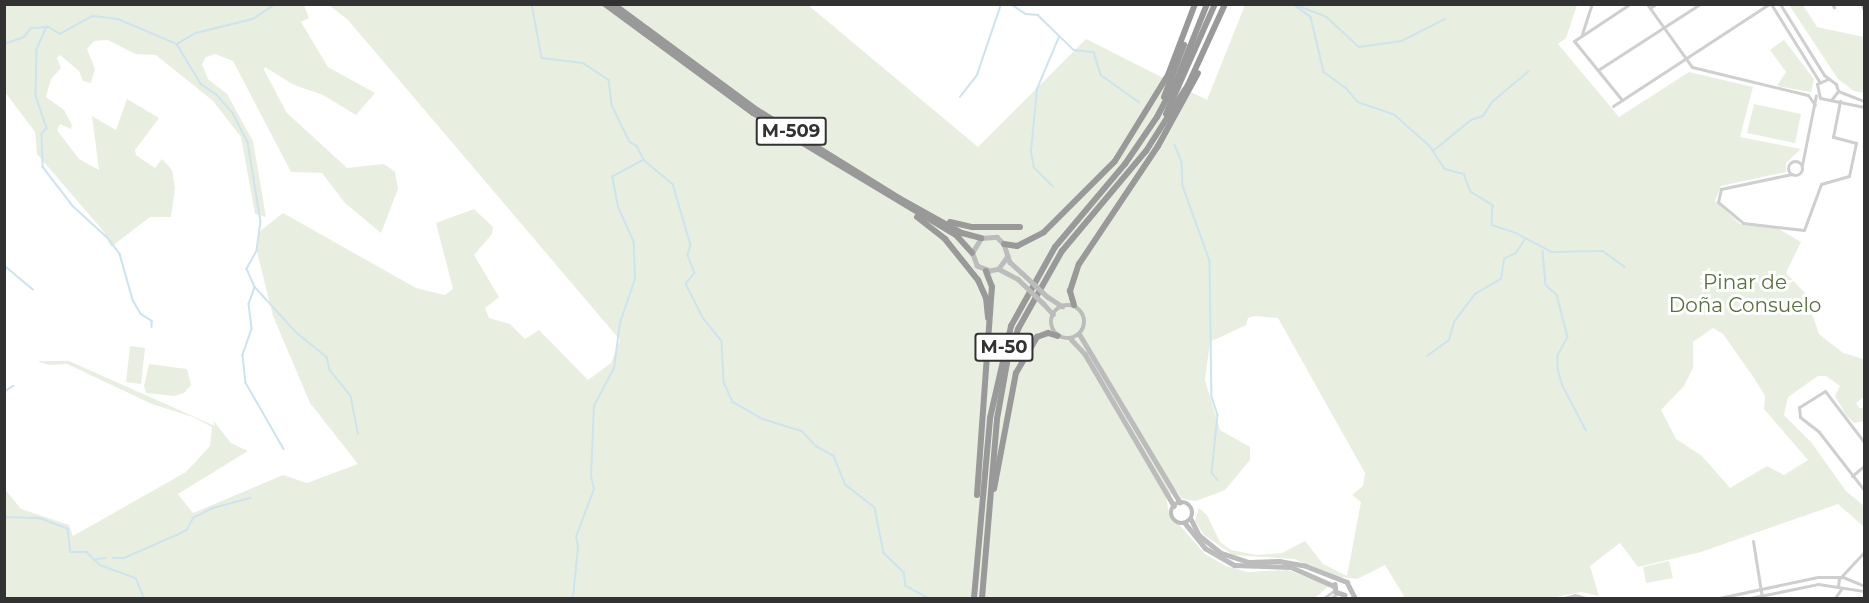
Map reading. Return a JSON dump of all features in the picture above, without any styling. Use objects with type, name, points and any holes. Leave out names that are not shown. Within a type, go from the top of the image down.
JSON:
[{"type":"highway","name":"M-509","points":[[605,4],[708,82],[816,153],[956,235],[972,252]]},
{"type":"highway","name":"M-509","points":[[613,4],[757,110],[910,204],[962,233],[981,238]]},
{"type":"highway","points":[[1144,137],[1173,77],[1196,4]]},
{"type":"highway","points":[[1004,244],[1017,246],[1044,232],[1115,161],[1168,75],[1196,4]]},
{"type":"highway","name":"M-50","points":[[974,598],[990,418],[1011,326],[1055,247],[1144,137],[1178,79],[1207,4]]},
{"type":"highway","name":"M-50","points":[[982,598],[997,419],[1008,357],[1018,328],[1062,251],[1130,170],[1183,81],[1215,4]]},
{"type":"highway","points":[[1074,305],[1070,291],[1078,264],[1181,109],[1225,4]]},
{"type":"highway","points":[[1130,170],[1146,151],[1188,85],[1220,16]]},
{"type":"highway","points":[[816,153],[920,219],[945,239],[983,289],[990,337]]},
{"type":"highway","points":[[910,204],[961,226],[1020,227]]},
{"type":"highway","points":[[975,577],[993,287],[986,271]]},
{"type":"highway","points":[[984,570],[1010,391],[1034,340],[1044,334],[1058,336]]},
{"type":"street","points":[[1581,36],[1592,4]]},
{"type":"street","points":[[1622,100],[1574,41],[1630,4]]},
{"type":"street","points":[[1656,4],[1648,6],[1684,60],[1698,72],[1808,95],[1816,92]]},
{"type":"street","points":[[1598,70],[1700,4]]},
{"type":"street","points":[[1613,106],[1770,4],[1820,81]]},
{"type":"street","points":[[1780,4],[1838,91],[1864,101]]},
{"type":"street","points":[[1861,4],[1864,10]]},
{"type":"street","points":[[1820,81],[1830,79]]},
{"type":"street","points":[[1820,81],[1799,174],[1721,189],[1718,202],[1743,222],[1804,230],[1821,184],[1849,176],[1856,143],[1833,137],[1840,101]]},
{"type":"street","points":[[1832,99],[1838,91]]},
{"type":"street","points":[[1816,92],[1822,99]]},
{"type":"street","points":[[1808,95],[1815,105]]},
{"type":"street","points":[[1815,105],[1822,99],[1832,99],[1864,107]]},
{"type":"street","points":[[1792,174],[1788,166],[1804,155]]},
{"type":"street","points":[[1793,161],[1802,165]]},
{"type":"street","name":"M-509","points":[[981,238],[994,236],[1004,244]]},
{"type":"street","points":[[972,252],[981,238]]},
{"type":"street","points":[[1004,244],[1008,256],[1022,273],[1048,297],[1062,306]]},
{"type":"street","name":"M-509","points":[[972,252],[974,262],[986,271]]},
{"type":"street","points":[[999,269],[1008,256]]},
{"type":"street","points":[[986,271],[999,269],[1018,279],[1053,314]]},
{"type":"street","points":[[1336,588],[1305,571],[1234,564],[1205,548],[1185,523],[1173,518],[1174,506],[1085,354],[1071,339],[1058,336],[1051,324],[1053,314],[1062,306],[1074,305],[1085,317],[1080,335],[1180,502],[1192,508],[1191,519],[1208,544],[1235,560],[1292,562],[1336,588],[1347,597],[1349,590]]},
{"type":"street","points":[[1071,339],[1080,335]]},
{"type":"street","points":[[1864,442],[1825,391],[1799,407],[1800,417],[1819,432],[1864,490]]},
{"type":"street","points":[[1852,476],[1864,466]]},
{"type":"street","points":[[1174,506],[1180,502]]},
{"type":"street","points":[[1185,523],[1191,519]]},
{"type":"street","points":[[1753,541],[1762,597]]},
{"type":"street","points":[[1841,577],[1851,569],[1864,552]]},
{"type":"street","points":[[1851,569],[1855,583]]},
{"type":"street","points":[[1841,577],[1841,588]]},
{"type":"street","points":[[1719,598],[1810,578],[1841,577],[1864,586]]},
{"type":"street","points":[[1835,598],[1847,580]]},
{"type":"street","points":[[1324,598],[1347,582],[1355,598]]},
{"type":"street","points":[[1750,598],[1811,584],[1864,591]]},
{"type":"street","points":[[1331,598],[1336,588]]},
{"type":"street","points":[[1564,598],[1583,598]]},
{"type":"green space","points":[[5,4],[304,5],[309,18],[301,22],[328,67],[375,93],[356,115],[323,95],[294,85],[265,67],[264,70],[287,113],[347,168],[384,164],[395,172],[398,189],[381,233],[345,203],[322,173],[291,172],[233,61],[215,54],[206,57],[202,64],[208,79],[227,94],[253,141],[266,217],[255,214],[241,137],[213,101],[156,55],[135,54],[108,40],[94,41],[87,49],[95,69],[91,83],[83,81],[79,71],[60,55],[57,58],[61,68],[51,79],[46,97],[64,110],[72,125],[71,129],[60,124],[57,130],[79,159],[99,170],[92,116],[116,130],[127,99],[159,118],[135,150],[136,155],[155,168],[162,159],[172,170],[175,188],[171,217],[150,217],[111,247],[104,232],[37,154],[35,132],[5,92]]},
{"type":"green space","name":"Pinar de Doña Consuelo","points":[[329,5],[808,5],[978,147],[1086,39],[1207,100],[1245,5],[1577,5],[1566,38],[1558,44],[1619,117],[1689,72],[1753,87],[1740,137],[1801,149],[1786,163],[1786,172],[1721,186],[1715,201],[1740,224],[1777,228],[1801,242],[1786,273],[1805,293],[1819,334],[1843,353],[1864,359],[1864,397],[1856,403],[1859,408],[1864,408],[1864,421],[1854,423],[1846,415],[1835,396],[1840,386],[1826,376],[1818,376],[1788,397],[1784,415],[1811,442],[1846,491],[1864,506],[1864,527],[1838,504],[1701,552],[1638,567],[1620,543],[1590,566],[1599,596],[1581,592],[1551,598],[1401,598],[1404,596],[1385,565],[1357,579],[1334,576],[1294,559],[1233,555],[1204,535],[1195,521],[1199,508],[1207,515],[1220,542],[1231,550],[1257,555],[1282,553],[1305,541],[1323,564],[1347,576],[1361,502],[1352,495],[1363,486],[1365,473],[1278,318],[1255,316],[1248,318],[1246,325],[1210,342],[1205,380],[1220,430],[1250,447],[1250,460],[1225,490],[1196,501],[1182,499],[1177,491],[1166,497],[1169,513],[1205,554],[1226,566],[1248,572],[1288,570],[1329,586],[1315,598],[5,598],[4,488],[21,509],[69,525],[73,536],[186,472],[210,446],[212,427],[193,417],[152,404],[67,364],[49,365],[37,361],[69,361],[215,426],[213,420],[231,443],[248,451],[178,494],[193,513],[283,475],[307,483],[358,464],[310,403],[273,316],[256,248],[259,232],[283,213],[416,288],[445,295],[453,289],[436,223],[474,209],[493,227],[492,234],[474,255],[499,297],[485,308],[489,318],[510,324],[525,339],[539,330],[588,380],[611,363],[620,340],[348,20]],"holes":[[[1713,328],[1723,334],[1765,396],[1764,409],[1808,460],[1784,475],[1767,466],[1730,488],[1702,456],[1676,439],[1661,410],[1684,386],[1693,368],[1693,342]]]},
{"type":"green space","points":[[1789,5],[1803,5],[1817,27],[1864,37],[1864,93],[1854,91],[1838,79]]},
{"type":"green space","points":[[1784,40],[1814,79],[1811,92],[1777,86],[1786,72],[1770,50]]},
{"type":"green space","points":[[1754,104],[1801,114],[1795,143],[1747,133]]},
{"type":"green space","points":[[130,346],[145,348],[141,384],[126,382]]},
{"type":"green space","points":[[149,364],[187,369],[191,385],[184,393],[174,396],[146,393],[144,386]]},
{"type":"green space","points":[[1669,561],[1673,578],[1646,583],[1643,567]]},
{"type":"waterway","points":[[4,44],[24,37],[31,28],[49,27],[60,34],[93,16],[118,19],[177,44],[196,33],[253,19],[275,4]]},
{"type":"waterway","points":[[532,4],[542,58],[583,63],[609,80],[612,105],[630,142],[637,146],[644,160],[673,184],[691,245],[688,255],[695,273],[686,284],[704,319],[722,341],[724,382],[733,402],[763,419],[802,431],[816,446],[834,456],[846,485],[875,508],[884,553],[904,572],[906,586],[929,598]]},
{"type":"waterway","points":[[960,97],[977,75],[1001,4]]},
{"type":"waterway","points":[[1011,4],[1026,14],[1038,15],[1074,50],[1094,52],[1101,75],[1139,102]]},
{"type":"waterway","points":[[1293,4],[1311,17],[1324,72],[1346,88],[1358,102],[1395,115],[1430,146],[1445,169],[1464,174],[1471,192],[1493,205],[1492,225],[1516,233],[1552,252],[1603,251],[1625,267]]},
{"type":"waterway","points":[[1296,5],[1327,17],[1359,47],[1402,41],[1445,19]]},
{"type":"waterway","points":[[47,27],[37,49],[36,96],[47,128],[42,134],[43,167],[73,206],[108,238],[120,254],[133,300],[141,314],[152,321],[152,327]]},
{"type":"waterway","points":[[1053,187],[1034,168],[1031,152],[1037,89],[1059,37]]},
{"type":"waterway","points":[[177,44],[201,84],[216,94],[233,113],[248,142],[261,222],[257,251],[247,269],[255,287],[249,304],[252,329],[243,355],[246,383],[284,449]]},
{"type":"waterway","points":[[1433,151],[1471,120],[1483,116],[1492,102],[1528,72]]},
{"type":"waterway","points":[[1175,145],[1182,162],[1183,186],[1210,261],[1212,397],[1218,415],[1212,473],[1218,480]]},
{"type":"waterway","points":[[573,598],[578,547],[576,537],[594,489],[591,477],[594,406],[614,368],[620,323],[635,279],[634,243],[618,207],[612,177],[643,160]]},
{"type":"waterway","points":[[1427,356],[1449,340],[1454,322],[1475,294],[1501,279],[1504,259],[1516,253],[1525,239]]},
{"type":"waterway","points":[[1543,251],[1546,285],[1557,295],[1568,337],[1558,356],[1558,369],[1563,386],[1586,430]]},
{"type":"waterway","points":[[4,265],[33,289]]},
{"type":"waterway","points":[[255,287],[296,332],[327,357],[330,370],[351,396],[358,433]]},
{"type":"waterway","points":[[4,392],[13,386]]},
{"type":"waterway","points":[[113,558],[124,558],[177,535],[187,530],[193,518],[213,508],[251,498]]},
{"type":"waterway","points":[[4,517],[40,518],[68,529],[71,552],[87,552],[100,565],[136,578],[144,598]]},
{"type":"waterway","points":[[97,559],[105,558]]}]
